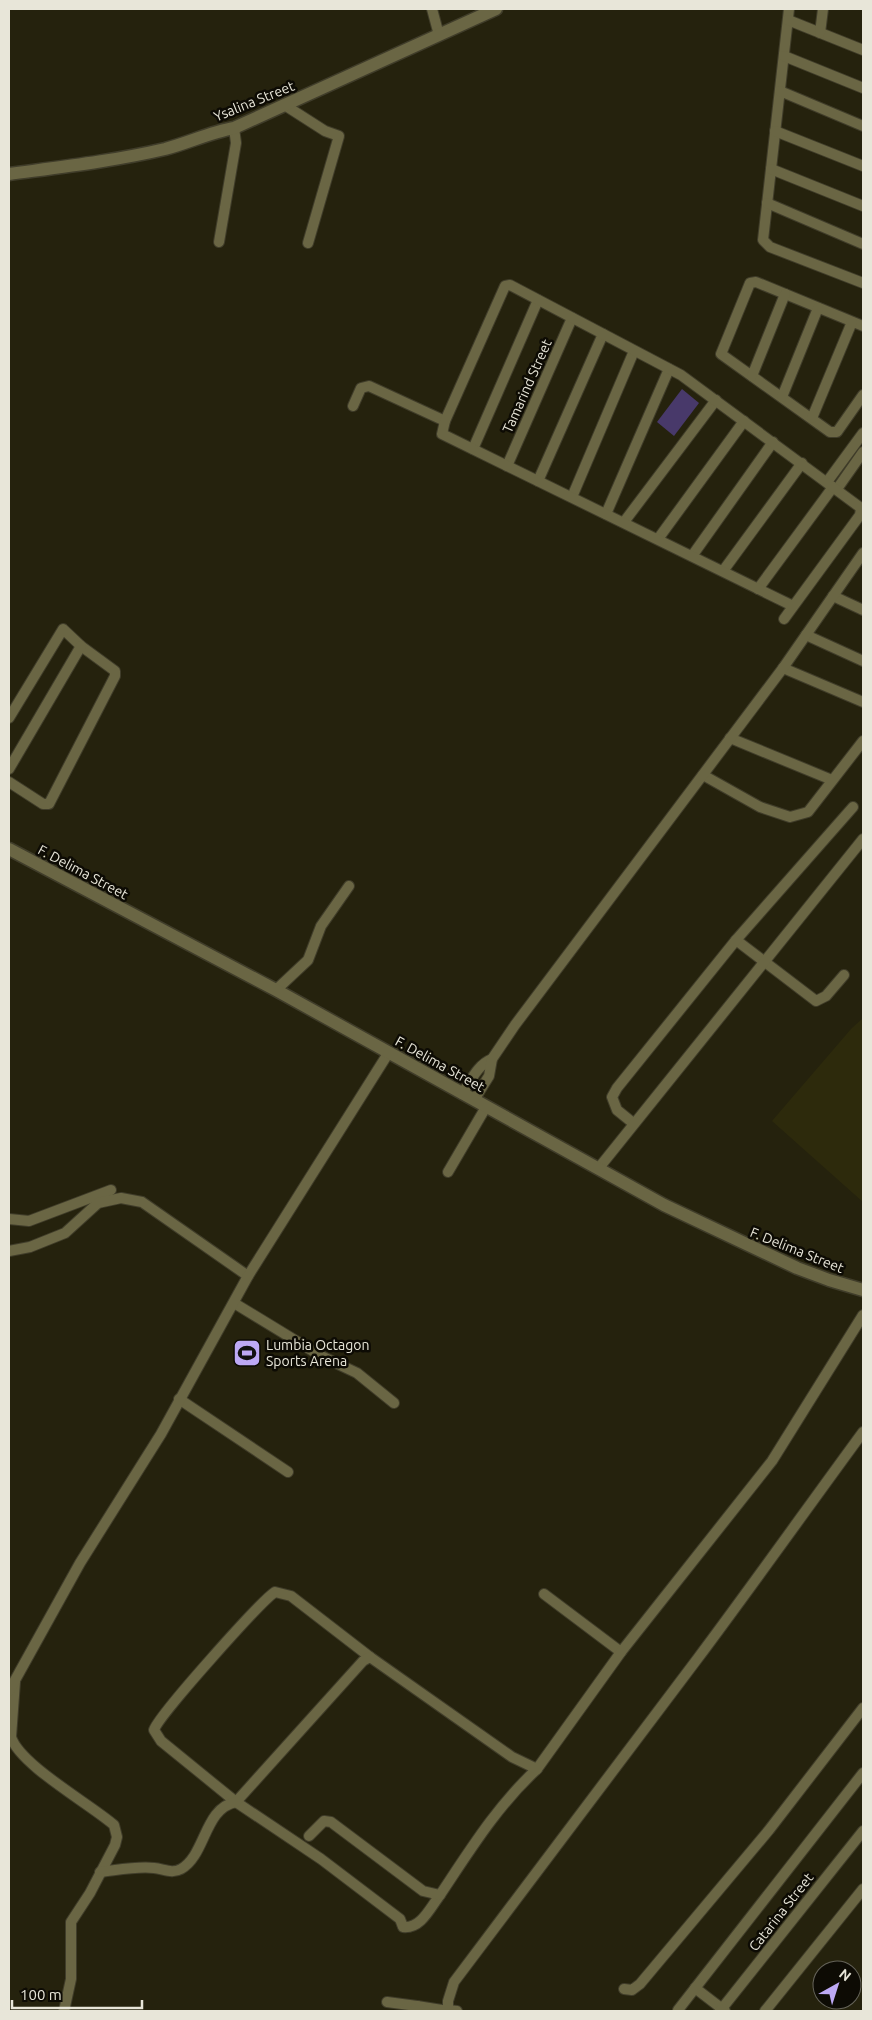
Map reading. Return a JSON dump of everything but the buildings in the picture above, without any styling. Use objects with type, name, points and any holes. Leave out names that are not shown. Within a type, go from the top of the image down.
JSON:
[{"type":"street","points":[[432,9],[439,35]]},
{"type":"street","name":"Ysalina Street","points":[[9,174],[102,161],[164,149],[234,128],[496,9]]},
{"type":"street","points":[[790,9],[762,236],[766,245],[863,284]]},
{"type":"street","points":[[820,33],[823,10],[834,9]]},
{"type":"street","points":[[788,20],[863,50]]},
{"type":"street","points":[[784,56],[863,88]]},
{"type":"street","points":[[780,92],[863,126]]},
{"type":"street","points":[[286,106],[325,131],[339,136],[308,243]]},
{"type":"street","points":[[219,242],[236,144],[234,128]]},
{"type":"street","points":[[775,131],[863,166]]},
{"type":"street","points":[[771,168],[863,206]]},
{"type":"street","points":[[767,204],[863,244]]},
{"type":"street","points":[[863,326],[756,282],[750,282],[746,287],[721,354],[830,432],[837,432],[863,395]]},
{"type":"street","points":[[784,619],[861,512],[859,505],[716,400],[669,369],[510,285],[505,286],[445,421],[442,434],[793,606]]},
{"type":"street","points":[[752,376],[785,294]]},
{"type":"street","points":[[473,450],[538,300]]},
{"type":"street","points":[[782,397],[818,308]]},
{"type":"street","name":"Tamarind Street","points":[[507,466],[572,318]]},
{"type":"street","points":[[812,418],[852,322]]},
{"type":"street","points":[[538,481],[603,334]]},
{"type":"street","points":[[572,497],[634,350]]},
{"type":"street","points":[[606,514],[669,369]]},
{"type":"street","points":[[353,406],[361,388],[369,386],[445,421]]},
{"type":"street","points":[[624,522],[716,400]]},
{"type":"street","points":[[658,539],[744,421]]},
{"type":"street","points":[[758,589],[832,486],[838,468],[863,433]]},
{"type":"street","points":[[692,556],[773,442]]},
{"type":"street","points":[[832,486],[847,475],[863,452]]},
{"type":"street","points":[[723,571],[802,463]]},
{"type":"street","points":[[838,468],[847,475]]},
{"type":"street","points":[[468,1097],[489,1076],[492,1059],[573,945],[703,775],[833,596],[859,568],[863,553]]},
{"type":"street","points":[[833,596],[863,610]]},
{"type":"street","points":[[9,718],[61,631],[65,630],[81,646],[114,669],[115,674],[51,802],[48,805],[43,804],[9,782]]},
{"type":"street","points":[[806,635],[863,661]]},
{"type":"street","points":[[9,769],[81,646]]},
{"type":"street","points":[[782,668],[863,702]]},
{"type":"street","points":[[730,738],[832,780]]},
{"type":"street","points":[[703,775],[760,807],[790,817],[808,812],[863,741]]},
{"type":"street","points":[[633,1123],[617,1110],[612,1097],[648,1048],[736,940],[853,807]]},
{"type":"street","points":[[598,1169],[633,1123],[863,839]]},
{"type":"street","name":"F. Delima Street","points":[[9,850],[276,990],[598,1169],[728,1237],[828,1280],[863,1290]]},
{"type":"street","points":[[276,990],[308,960],[321,926],[349,886]]},
{"type":"street","points":[[736,940],[816,1001],[826,996],[844,974]]},
{"type":"street","points":[[9,1690],[80,1563],[152,1451],[179,1398],[248,1276],[388,1052]]},
{"type":"street","points":[[448,1172],[486,1107]]},
{"type":"street","points":[[9,1219],[29,1221],[112,1190]]},
{"type":"street","points":[[9,1251],[30,1247],[65,1233],[98,1203],[121,1198],[142,1202],[248,1276]]},
{"type":"street","points":[[234,1303],[321,1356],[357,1373],[394,1404]]},
{"type":"street","points":[[537,1769],[512,1757],[370,1657],[284,1592],[275,1592],[259,1606],[172,1706],[154,1730],[161,1741],[236,1802],[321,1859],[400,1919],[402,1927],[418,1924],[440,1895],[479,1834],[514,1790],[537,1769],[621,1652],[772,1461],[863,1315]]},
{"type":"street","points":[[179,1398],[288,1472]]},
{"type":"street","points":[[387,2002],[416,2009],[451,2011],[448,2001],[454,1982],[527,1882],[574,1823],[699,1656],[863,1432]]},
{"type":"street","points":[[544,1594],[621,1652]]},
{"type":"street","points":[[100,1872],[144,1868],[180,1870],[188,1862],[219,1812],[229,1804],[236,1802],[363,1660],[370,1657]]},
{"type":"street","points":[[15,1682],[11,1737],[13,1743],[33,1764],[114,1825],[117,1837],[115,1845],[90,1893],[71,1922],[71,1979],[64,2011]]},
{"type":"street","points":[[624,1990],[632,1990],[640,1984],[769,1830],[863,1708]]},
{"type":"street","points":[[678,2010],[863,1773]]},
{"type":"street","points":[[309,1836],[324,1820],[331,1822],[423,1891],[440,1895]]},
{"type":"street","name":"Catarina Street","points":[[722,2011],[863,1831]]},
{"type":"street","points":[[765,2011],[863,1889]]},
{"type":"street","points":[[695,1988],[722,2011]]},
{"type":"shaded area","points":[[682,389],[699,403],[674,436],[657,422]]},
{"type":"shaded area","points":[[863,1018],[863,1202],[772,1121],[851,1029]]},
{"type":"place","name":"Lumbia Octagon Sports Arena","points":[[247,1353]]}]
